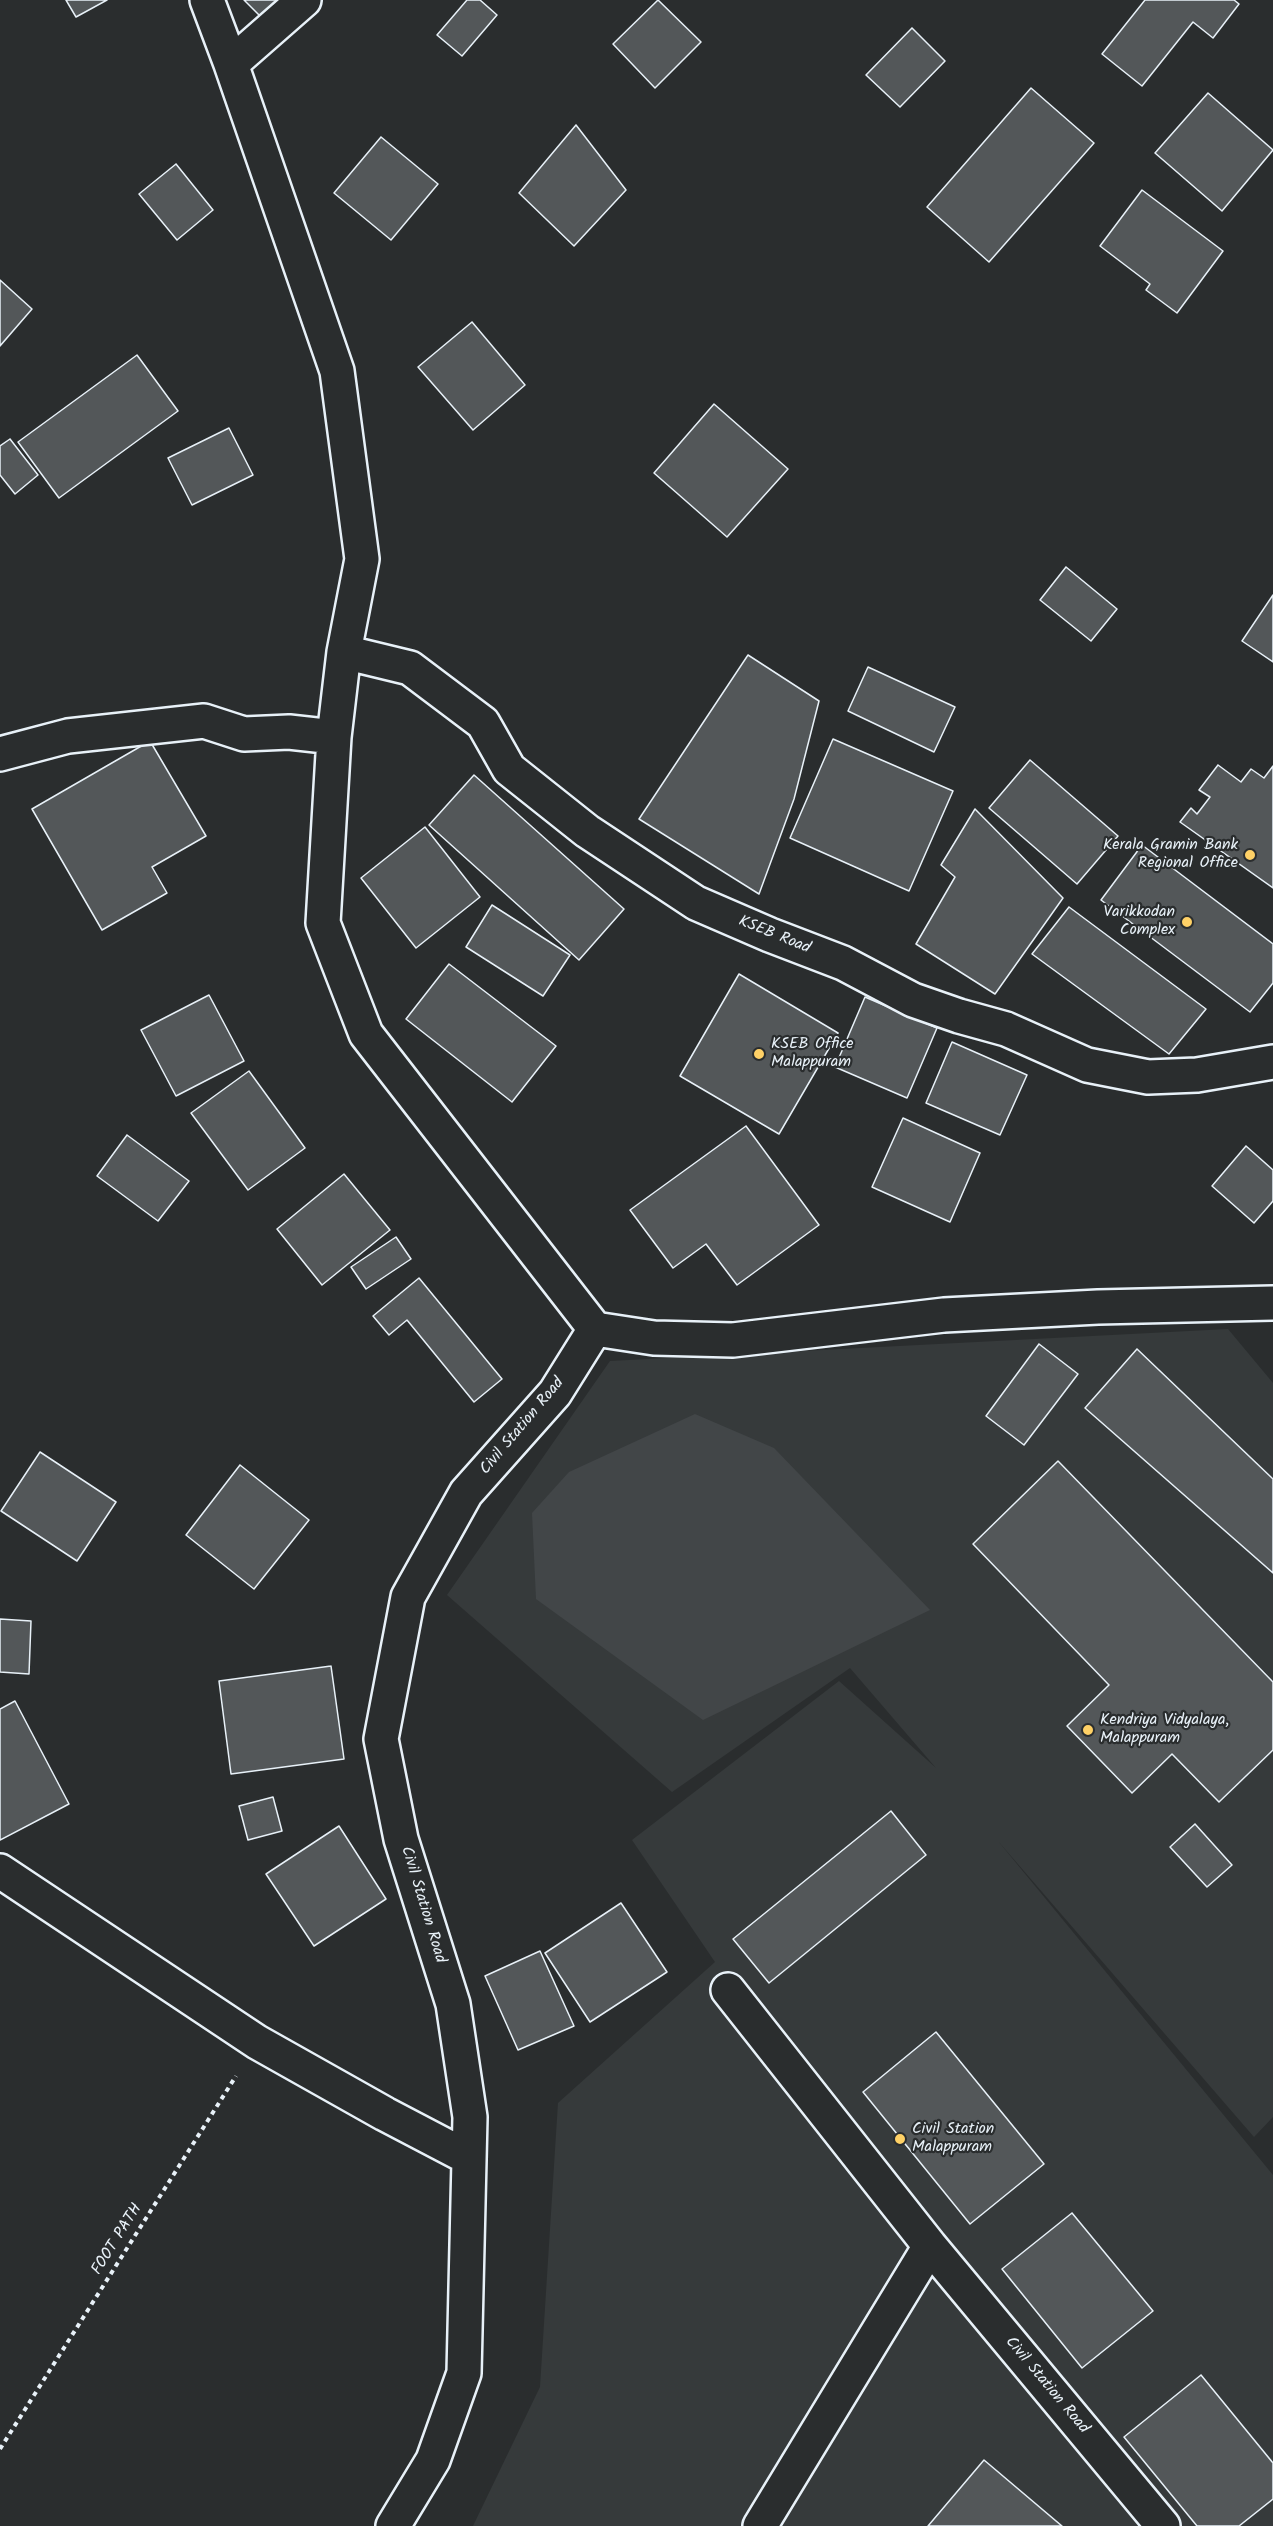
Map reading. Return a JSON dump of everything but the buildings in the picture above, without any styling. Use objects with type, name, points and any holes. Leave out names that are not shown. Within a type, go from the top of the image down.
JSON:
[{"type":"street","points":[[207,0],[337,371],[362,559],[344,652],[334,737],[323,923],[366,1034],[595,1329],[654,1338],[733,1340],[944,1315],[1098,1307],[1273,1303]]},
{"type":"street","points":[[231,64],[304,0]]},
{"type":"street","name":"KSEB Road","points":[[344,652],[410,668],[483,723],[509,768],[587,831],[696,903],[843,963],[913,1000],[1006,1029],[1087,1065],[1148,1077],[1197,1075],[1273,1062]]},
{"type":"street","points":[[0,754],[68,736],[204,721],[244,734],[289,732],[334,737]]},
{"type":"street","name":"Civil Station Road","points":[[393,2526],[433,2460],[464,2373],[470,2117],[453,2004],[401,1839],[381,1738],[408,1597],[466,1493],[555,1394],[595,1329]]},
{"type":"street","points":[[0,1871],[257,2042],[469,2158]]},
{"type":"street","name":"Civil Station Road","points":[[728,1990],[930,2246],[1163,2526]]},
{"type":"street","points":[[759,2526],[930,2246]]},
{"type":"path","name":"FOOT PATH","points":[[0,2450],[257,2042]]},
{"type":"shaded area","points":[[1228,1329],[1273,1383],[1273,2117],[1254,2137],[998,1841],[1273,2175],[1273,2526],[473,2526],[540,2387],[558,2103],[715,1962],[632,1840],[839,1681],[936,1768],[850,1668],[672,1792],[447,1595],[610,1361]]},
{"type":"shaded area","points":[[695,1414],[774,1448],[930,1610],[703,1720],[536,1599],[532,1513],[569,1472]]},
{"type":"place","name":"Kerala Gramin Bank Regional Office","points":[[1250,855]]},
{"type":"place","name":"Varikkodan Complex","points":[[1187,922]]},
{"type":"place","name":"KSEB Office Malappuram","points":[[759,1054]]},
{"type":"place","name":"Kendriya Vidyalaya, Malappuram","points":[[1088,1730]]},
{"type":"place","name":"Civil Station Malappuram","points":[[900,2139]]}]
